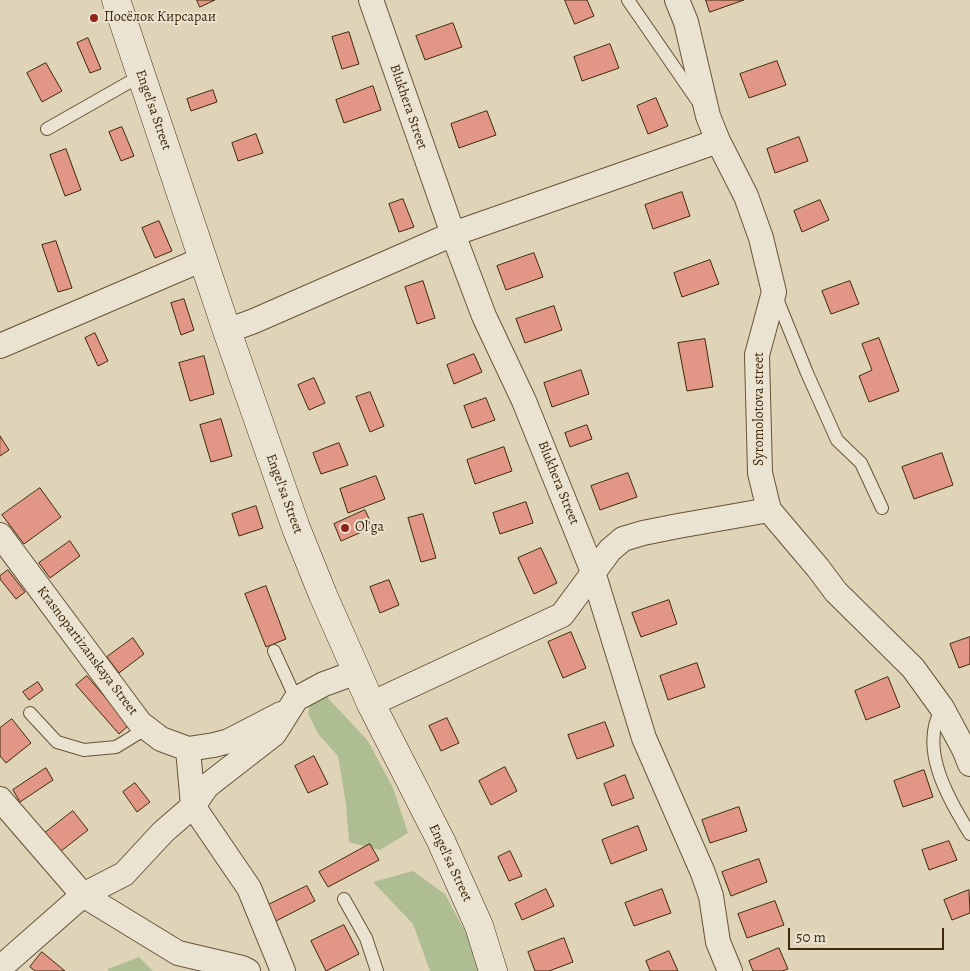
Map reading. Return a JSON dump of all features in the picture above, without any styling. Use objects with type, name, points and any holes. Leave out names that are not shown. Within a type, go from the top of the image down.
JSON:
[{"type":"main road","name":"Engel'sa Street","points":[[116,0],[227,331],[296,528],[371,704],[441,841],[479,926],[493,971]]},
{"type":"street","name":"Blukhera Street","points":[[371,0],[453,234],[484,316],[524,401],[594,572],[644,738],[706,880],[711,896],[718,942],[730,971]]},
{"type":"street","name":"Syromolotova street","points":[[677,0],[686,22],[708,116],[718,141],[746,196],[761,238],[774,292],[757,355],[760,472],[769,510],[836,592],[913,668],[942,708],[970,764]]},
{"type":"street","points":[[227,331],[453,234],[718,141]]},
{"type":"street","points":[[0,346],[203,259]]},
{"type":"street","points":[[371,704],[562,615],[610,550],[624,539],[678,526],[769,510]]},
{"type":"street","name":"Krasnopartizanskaya Street","points":[[0,536],[140,723],[161,739],[188,749]]},
{"type":"street","points":[[283,971],[249,888],[193,806],[188,749],[229,742],[324,684],[357,672]]},
{"type":"street","points":[[0,968],[83,895],[124,874],[163,832],[193,806],[207,786],[274,734],[292,705]]},
{"type":"street","points":[[4,811],[83,895],[178,953],[248,971]]},
{"type":"lane","points":[[628,0],[708,116]]},
{"type":"lane","points":[[47,130],[142,75]]},
{"type":"lane","points":[[774,292],[837,440],[861,463],[882,508]]},
{"type":"lane","points":[[274,651],[292,705]]},
{"type":"lane","points":[[942,708],[935,724],[934,737],[938,767],[942,783],[970,834]]},
{"type":"lane","points":[[30,713],[57,742],[84,750],[116,747],[147,728]]},
{"type":"lane","points":[[344,899],[366,938],[377,971]]},
{"type":"green space","points":[[327,697],[368,741],[393,788],[408,833],[380,850],[349,842],[346,804],[338,756],[319,735],[308,714],[311,700]]},
{"type":"green space","points":[[413,871],[445,894],[469,939],[478,971],[430,971],[413,924],[373,882]]},
{"type":"green space","points":[[139,957],[153,971],[108,971],[108,969]]},
{"type":"building","points":[[197,0],[215,0],[200,7]]},
{"type":"building","points":[[565,0],[587,0],[594,16],[575,24]]},
{"type":"building","points":[[706,0],[744,0],[710,12]]},
{"type":"building","points":[[453,23],[462,47],[425,60],[416,36]]},
{"type":"building","points":[[349,32],[359,64],[342,69],[332,37]]},
{"type":"building","points":[[88,38],[101,69],[90,73],[77,43]]},
{"type":"building","points":[[610,44],[619,68],[582,81],[574,57]]},
{"type":"building","points":[[777,61],[786,85],[749,98],[740,74]]},
{"type":"building","points":[[46,63],[62,91],[42,102],[27,73]]},
{"type":"building","points":[[373,86],[381,110],[344,123],[336,100]]},
{"type":"building","points":[[213,90],[217,102],[191,111],[187,99]]},
{"type":"building","points":[[656,98],[668,126],[648,134],[637,106]]},
{"type":"building","points":[[487,111],[496,135],[459,148],[451,124]]},
{"type":"building","points":[[122,127],[134,156],[121,161],[109,132]]},
{"type":"building","points":[[256,134],[263,153],[238,161],[232,143]]},
{"type":"building","points":[[799,137],[808,161],[775,173],[767,149]]},
{"type":"building","points":[[66,149],[81,190],[65,196],[50,155]]},
{"type":"building","points":[[682,192],[690,216],[653,229],[645,205]]},
{"type":"building","points":[[403,199],[414,227],[399,232],[389,204]]},
{"type":"building","points":[[820,200],[829,220],[802,232],[794,211]]},
{"type":"building","points":[[159,221],[172,251],[155,258],[142,228]]},
{"type":"building","points":[[56,241],[72,288],[58,292],[42,245]]},
{"type":"building","points":[[534,253],[543,277],[506,290],[497,266]]},
{"type":"building","points":[[710,260],[719,284],[682,297],[674,273]]},
{"type":"building","points":[[423,281],[435,318],[417,324],[405,287]]},
{"type":"building","points":[[850,281],[859,304],[831,314],[822,291]]},
{"type":"building","points":[[184,299],[194,330],[181,335],[171,303]]},
{"type":"building","points":[[554,306],[562,330],[525,343],[516,319]]},
{"type":"building","points":[[95,333],[108,361],[98,366],[85,338]]},
{"type":"building","points":[[879,338],[899,391],[869,402],[859,376],[872,370],[862,344]]},
{"type":"building","points":[[705,339],[713,387],[687,391],[678,343]]},
{"type":"building","points":[[474,354],[482,372],[454,384],[447,365]]},
{"type":"building","points":[[204,356],[214,394],[190,401],[179,363]]},
{"type":"building","points":[[581,370],[589,394],[552,407],[544,383]]},
{"type":"building","points":[[314,378],[325,403],[309,410],[298,385]]},
{"type":"building","points":[[370,392],[384,426],[370,432],[356,397]]},
{"type":"building","points":[[486,398],[495,420],[472,428],[464,406]]},
{"type":"building","points":[[221,419],[232,456],[211,462],[200,425]]},
{"type":"building","points":[[587,425],[592,439],[570,447],[565,433]]},
{"type":"building","points":[[0,436],[9,450],[0,456]]},
{"type":"building","points":[[339,443],[348,465],[321,474],[313,453]]},
{"type":"building","points":[[504,447],[512,471],[475,484],[467,460]]},
{"type":"building","points":[[942,453],[953,485],[914,499],[902,467]]},
{"type":"building","points":[[628,473],[637,497],[600,510],[591,486]]},
{"type":"building","points":[[376,476],[385,499],[348,513],[340,489]]},
{"type":"building","points":[[40,488],[61,517],[24,544],[2,515]]},
{"type":"building","points":[[526,502],[533,523],[500,534],[493,513]]},
{"type":"building","points":[[256,506],[263,528],[239,536],[232,514]]},
{"type":"building","points":[[365,510],[373,527],[341,541],[334,524]]},
{"type":"building","points":[[423,514],[436,558],[421,562],[408,518]]},
{"type":"building","points":[[70,541],[80,556],[50,578],[39,563]]},
{"type":"building","points":[[541,548],[557,583],[534,594],[518,558]]},
{"type":"building","points":[[8,570],[25,592],[16,599],[0,579],[0,576]]},
{"type":"building","points":[[389,580],[399,605],[380,613],[370,587]]},
{"type":"building","points":[[266,586],[286,639],[266,647],[245,594]]},
{"type":"building","points":[[669,600],[677,624],[641,637],[632,613]]},
{"type":"building","points":[[571,632],[586,668],[563,678],[548,642]]},
{"type":"building","points":[[970,637],[970,664],[959,668],[950,644]]},
{"type":"building","points":[[133,638],[144,654],[119,673],[107,657]]},
{"type":"building","points":[[697,663],[705,687],[668,700],[660,676]]},
{"type":"building","points":[[87,676],[129,725],[119,734],[76,685]]},
{"type":"building","points":[[888,677],[900,707],[866,720],[855,691]]},
{"type":"building","points":[[38,682],[43,690],[29,700],[23,692]]},
{"type":"building","points":[[447,718],[459,743],[441,751],[429,726]]},
{"type":"building","points":[[12,719],[31,743],[6,763],[0,756],[0,728]]},
{"type":"building","points":[[605,722],[614,746],[577,759],[568,735]]},
{"type":"building","points":[[314,756],[328,784],[308,793],[295,766]]},
{"type":"building","points":[[505,767],[517,791],[491,805],[479,781]]},
{"type":"building","points":[[46,768],[53,780],[20,802],[13,790]]},
{"type":"building","points":[[924,770],[933,797],[903,807],[894,781]]},
{"type":"building","points":[[625,775],[634,798],[612,806],[604,784]]},
{"type":"building","points":[[135,783],[150,802],[137,812],[123,792]]},
{"type":"building","points":[[739,807],[747,831],[710,843],[702,820]]},
{"type":"building","points":[[73,811],[88,830],[56,855],[41,836]]},
{"type":"building","points":[[638,826],[647,850],[611,864],[602,840]]},
{"type":"building","points":[[949,841],[957,860],[929,870],[922,850]]},
{"type":"building","points":[[370,844],[379,860],[328,887],[319,872]]},
{"type":"building","points":[[510,851],[522,876],[509,881],[498,857]]},
{"type":"building","points":[[759,859],[767,882],[731,896],[722,872]]},
{"type":"building","points":[[307,886],[315,901],[276,921],[268,905]]},
{"type":"building","points":[[546,889],[554,906],[522,920],[515,904]]},
{"type":"building","points":[[662,889],[671,913],[634,926],[625,903]]},
{"type":"building","points":[[969,890],[970,913],[952,920],[944,900]]},
{"type":"building","points":[[775,901],[784,925],[747,938],[738,914]]},
{"type":"building","points":[[344,925],[359,954],[326,971],[311,941]]},
{"type":"building","points":[[564,938],[573,962],[549,971],[535,971],[528,952]]},
{"type":"building","points":[[779,948],[788,969],[782,971],[753,971],[749,961]]},
{"type":"building","points":[[669,951],[678,971],[650,971],[646,961]]},
{"type":"building","points":[[42,952],[65,971],[35,971],[30,967]]},
{"type":"place","name":"Посёлок Кирсараи","points":[[94,18]]},
{"type":"place","name":"Ol'ga","points":[[345,528]]}]
